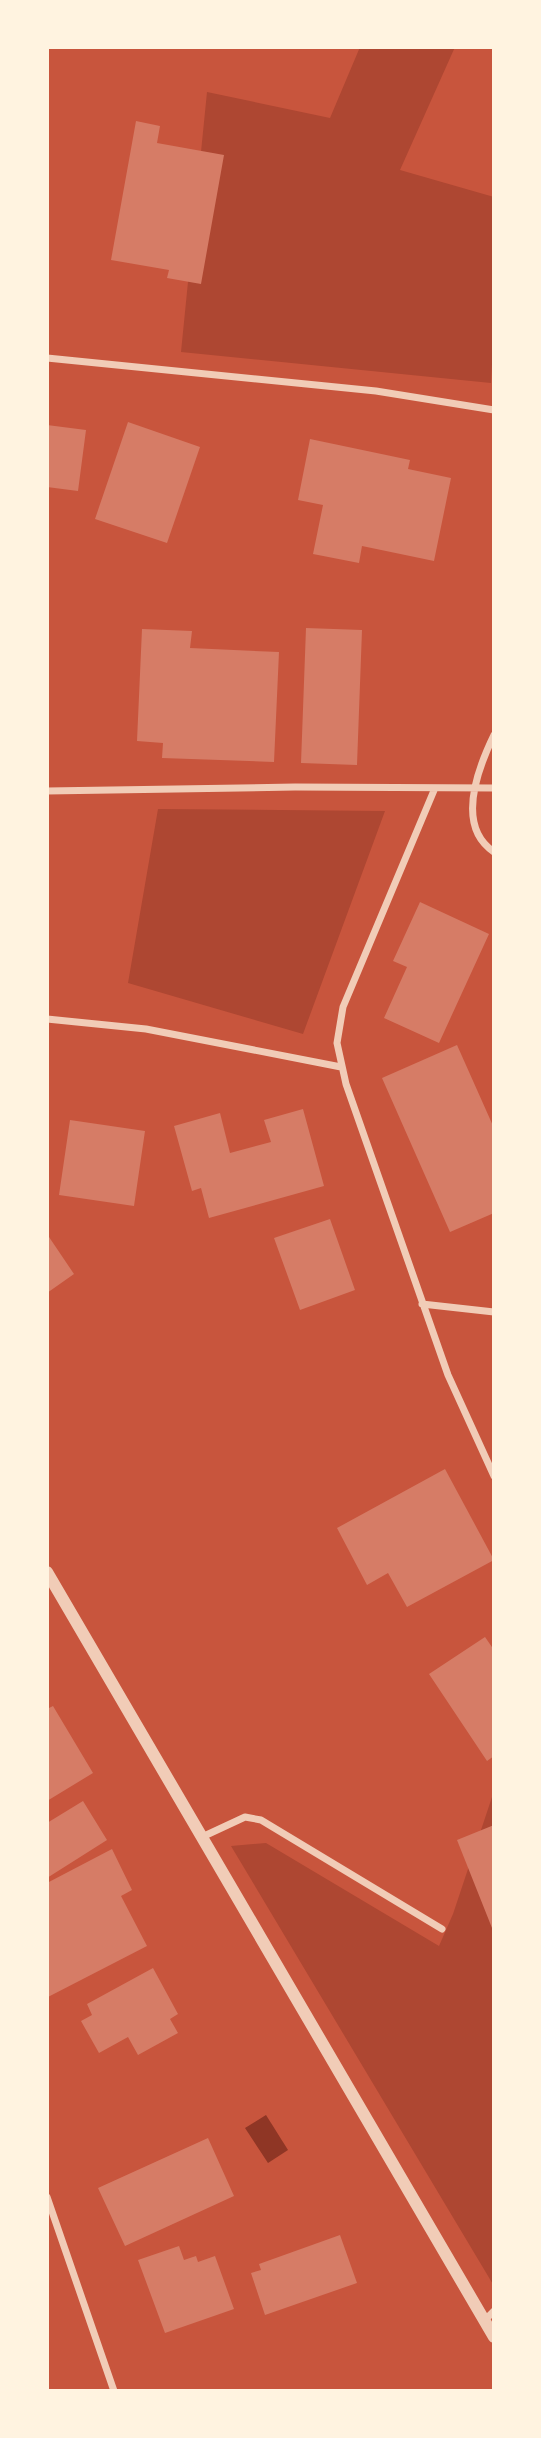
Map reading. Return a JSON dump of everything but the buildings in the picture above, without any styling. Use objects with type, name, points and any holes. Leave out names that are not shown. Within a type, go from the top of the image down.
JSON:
[{"type":"street","points":[[47,358],[376,391],[494,410]]},
{"type":"street","points":[[494,735],[483,758],[472,810],[476,830],[489,850],[494,852]]},
{"type":"street","points":[[47,791],[295,787],[494,788]]},
{"type":"street","points":[[435,788],[343,1007],[337,1043],[341,1067],[422,1304],[448,1375],[494,1476]]},
{"type":"street","points":[[47,1019],[146,1029],[341,1067]]},
{"type":"street","points":[[422,1304],[494,1312]]},
{"type":"street","points":[[47,1572],[494,2337]]},
{"type":"street","points":[[202,1837],[245,1817],[261,1820],[442,1929]]},
{"type":"street","points":[[47,2197],[114,2391]]},
{"type":"street","points":[[484,2321],[494,2311]]},
{"type":"shaded area","points":[[360,47],[455,47],[400,170],[494,197],[491,383],[181,352],[207,92],[330,118]]},
{"type":"shaded area","points":[[158,809],[385,811],[303,1034],[128,983]]},
{"type":"shaded area","points":[[494,1791],[494,2286],[231,1846],[266,1843],[439,1946],[453,1914]]},
{"type":"shaded area","points":[[266,2115],[288,2150],[268,2163],[245,2128]]}]
